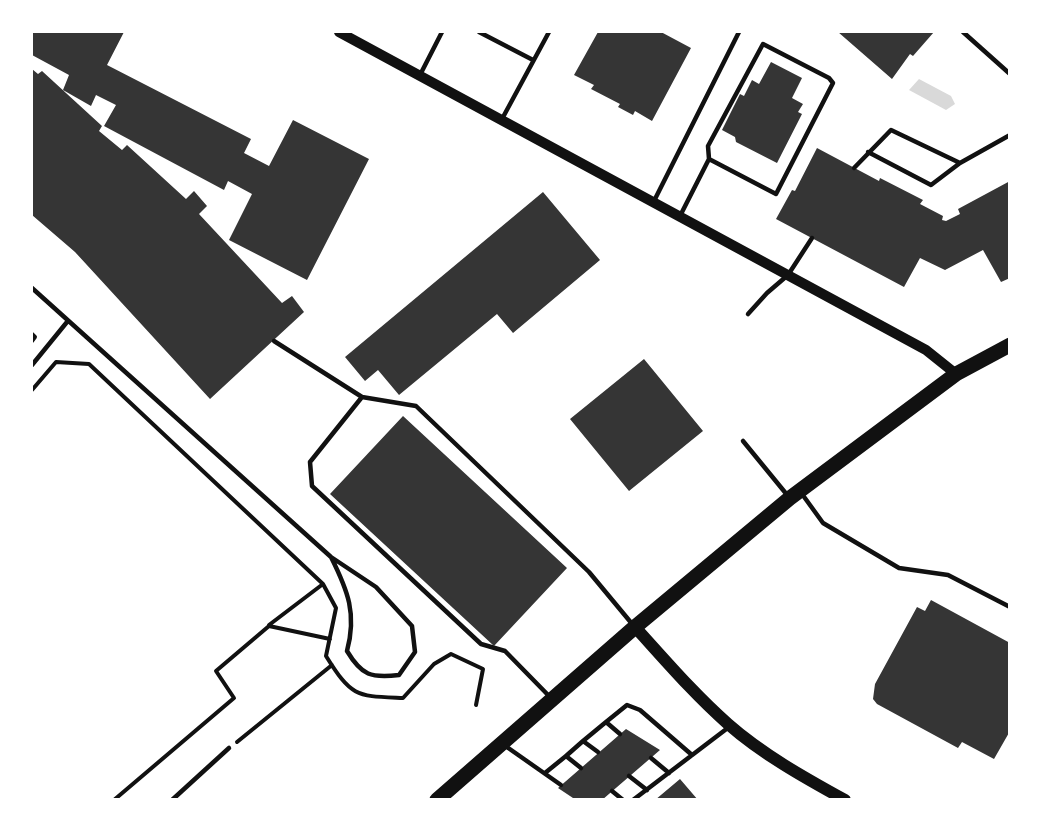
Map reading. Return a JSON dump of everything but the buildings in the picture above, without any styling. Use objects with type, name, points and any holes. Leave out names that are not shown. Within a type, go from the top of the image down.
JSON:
[{"type":"main road","points":[[437,800],[635,627],[795,494],[956,374],[1010,345]]},
{"type":"main road","points":[[635,627],[683,681],[730,726],[802,776],[845,800]]},
{"type":"street","points":[[339,32],[928,351],[956,374]]},
{"type":"lane","points":[[420,75],[442,32]]},
{"type":"lane","points":[[479,32],[533,60]]},
{"type":"lane","points":[[502,119],[549,32]]},
{"type":"lane","points":[[654,201],[739,32]]},
{"type":"lane","points":[[963,32],[1010,74]]},
{"type":"lane","points":[[680,216],[709,159],[708,146],[760,47],[764,44],[769,46],[829,78],[833,83],[776,194],[709,159]]},
{"type":"lane","points":[[855,168],[867,152],[891,130],[960,163]]},
{"type":"lane","points":[[867,152],[931,185],[960,163],[1010,135]]},
{"type":"lane","points":[[748,315],[767,292],[788,275],[812,238]]},
{"type":"lane","points":[[32,288],[67,322],[331,557],[376,587],[412,626],[415,652],[399,675],[377,677],[358,669],[347,651],[353,630],[352,610],[343,581],[331,557]]},
{"type":"lane","points":[[32,365],[67,322]]},
{"type":"lane","points":[[274,341],[362,397],[416,406],[589,572],[635,627]]},
{"type":"lane","points":[[362,397],[310,462],[312,486],[481,644],[505,651],[552,699]]},
{"type":"lane","points":[[743,441],[823,522],[899,568],[948,575],[1010,608]]},
{"type":"lane","points":[[545,774],[627,705],[640,710],[692,755]]},
{"type":"lane","points":[[606,722],[620,734]]},
{"type":"lane","points":[[633,800],[730,726]]},
{"type":"lane","points":[[583,741],[598,752]]},
{"type":"lane","points":[[502,744],[561,785]]},
{"type":"lane","points":[[172,800],[229,748]]},
{"type":"lane","points":[[566,756],[581,768]]},
{"type":"lane","points":[[651,758],[669,773]]},
{"type":"lane","points":[[629,776],[647,790]]},
{"type":"lane","points":[[612,791],[623,800]]},
{"type":"path","points":[[32,334],[35,337],[32,342]]},
{"type":"path","points":[[32,390],[56,362],[89,364],[323,584],[336,608],[326,656],[343,684],[361,696],[404,698],[434,664],[451,654],[483,669],[476,705]]},
{"type":"path","points":[[114,800],[234,698],[216,671],[323,584]]},
{"type":"path","points":[[269,626],[330,639]]},
{"type":"path","points":[[229,748],[332,665]]},
{"type":"shaded area","points":[[919,79],[951,96],[955,104],[946,110],[909,90]]}]
